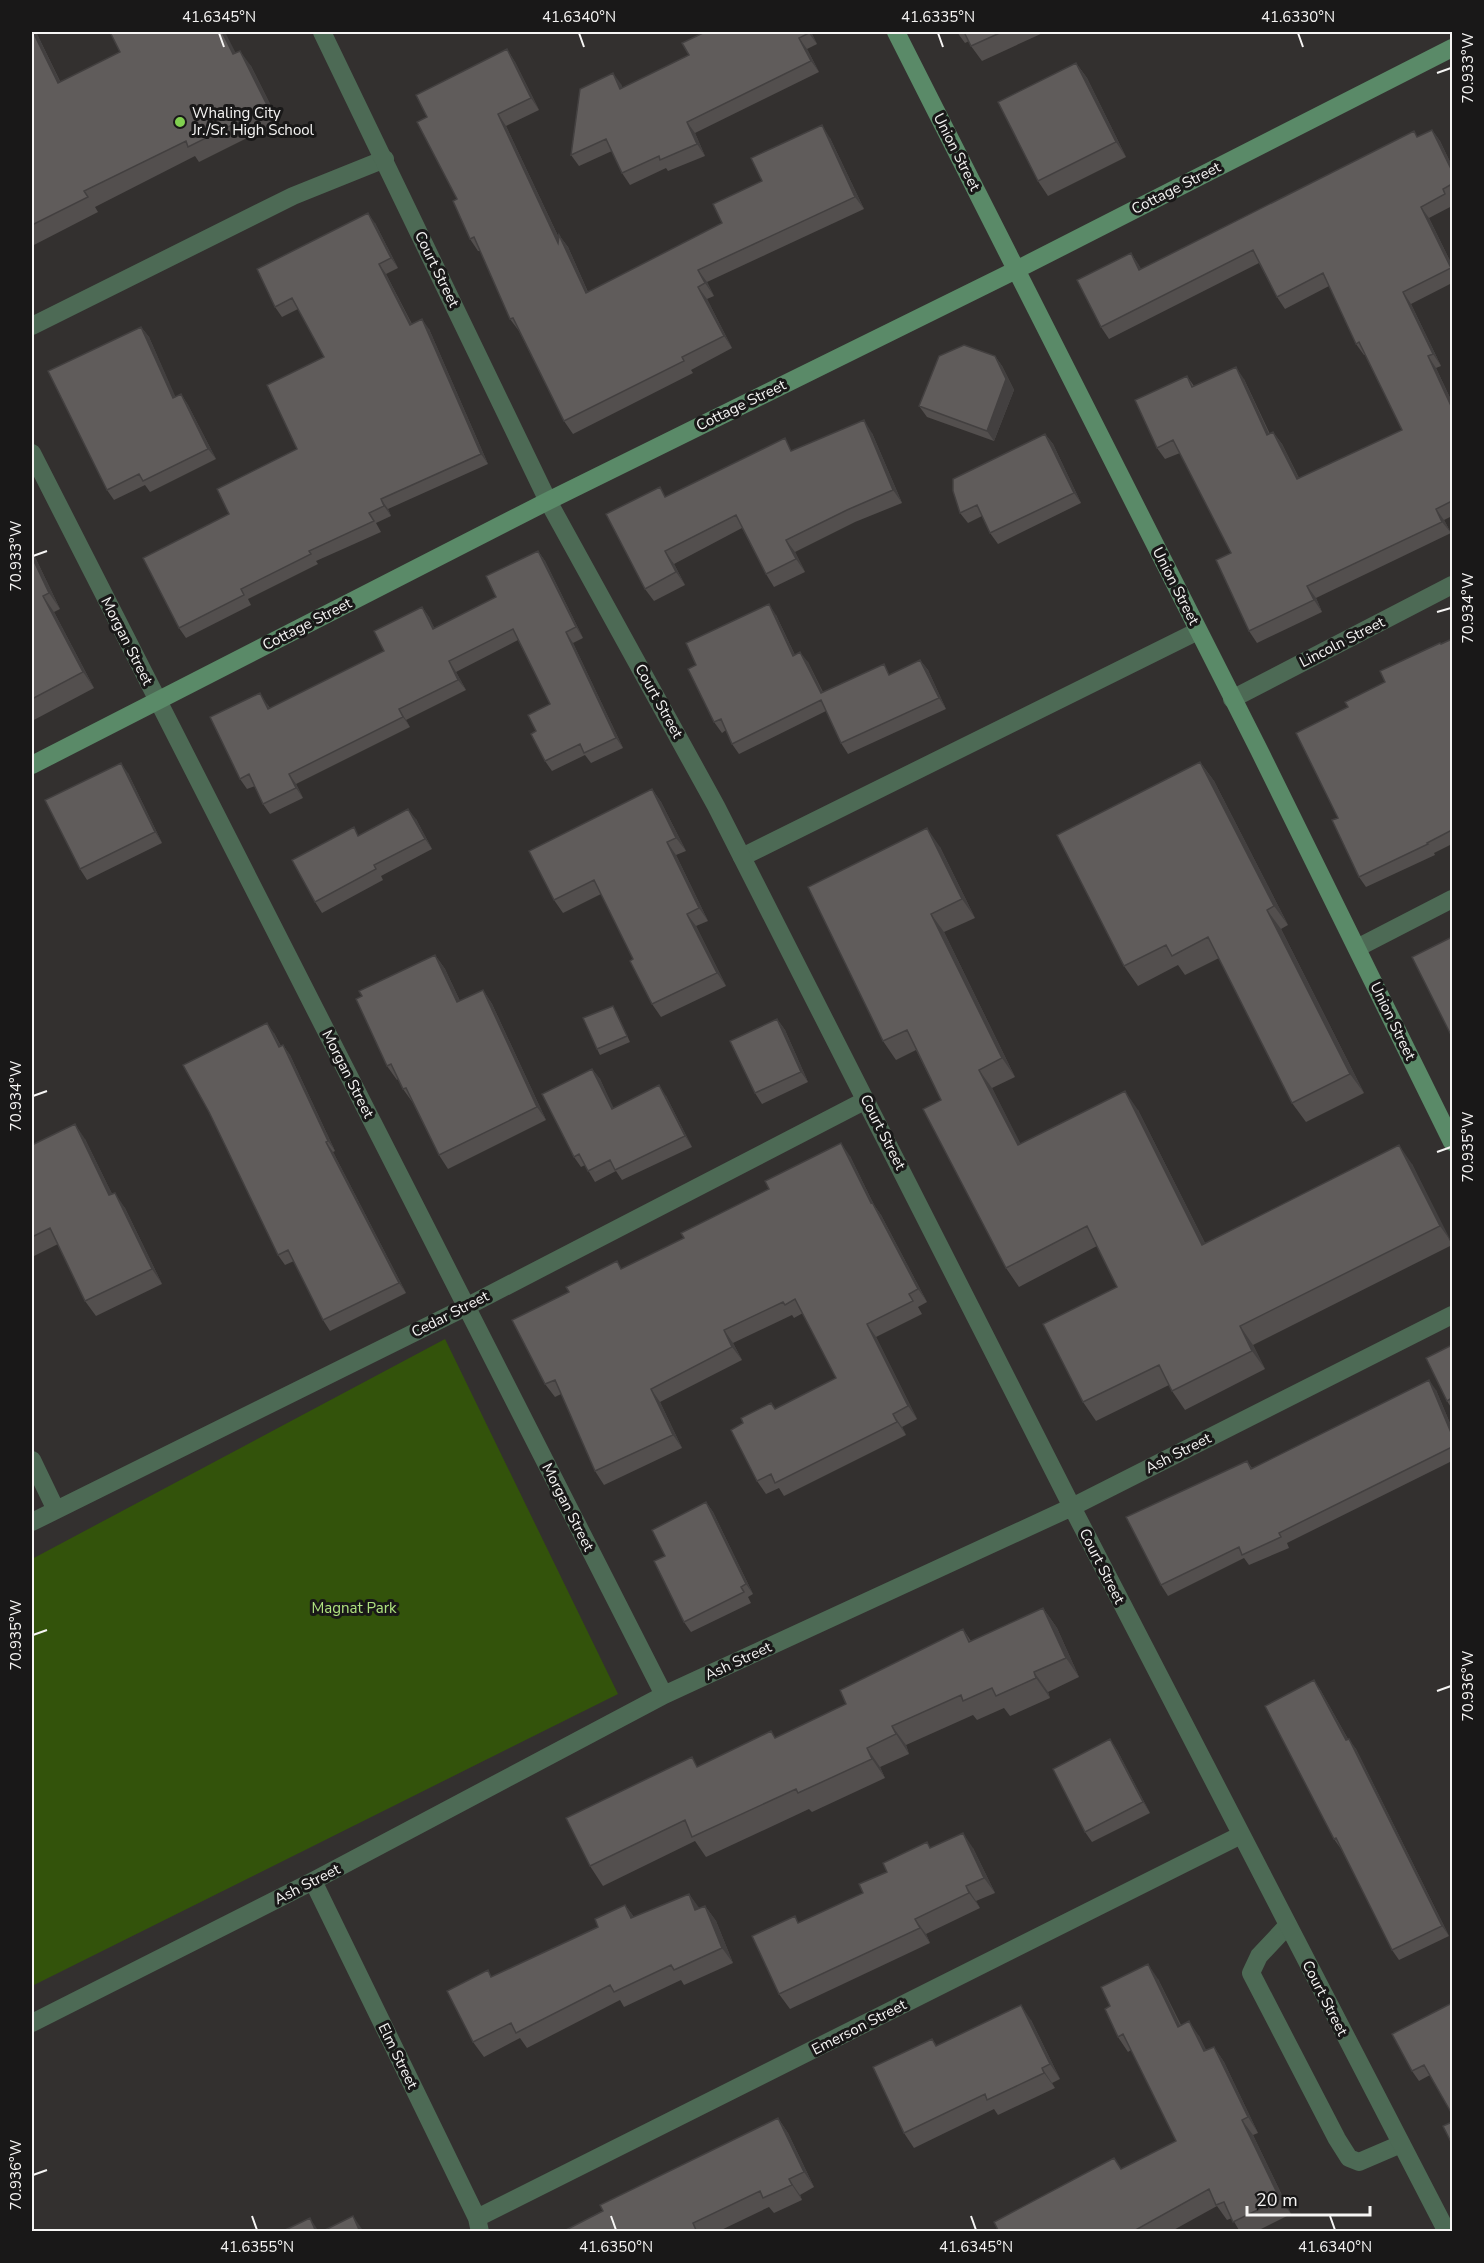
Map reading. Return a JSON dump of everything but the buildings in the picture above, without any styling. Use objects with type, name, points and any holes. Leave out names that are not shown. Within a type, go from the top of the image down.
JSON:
[{"type":"main road","name":"Union Street","points":[[896,32],[1357,948],[1452,1142]]},
{"type":"main road","name":"Cottage Street","points":[[32,765],[549,501],[1016,270],[1452,48]]},
{"type":"street","name":"Court Street","points":[[322,32],[549,501],[742,857],[1072,1507],[1447,2232]]},
{"type":"street","points":[[32,326],[293,196],[385,159]]},
{"type":"street","name":"Morgan Street","points":[[32,453],[664,1695]]},
{"type":"street","name":"Lincoln Street","points":[[1232,699],[1452,585]]},
{"type":"street","points":[[742,857],[1198,631]]},
{"type":"street","points":[[1357,948],[1452,899]]},
{"type":"street","name":"Cedar Street","points":[[32,1522],[466,1307],[866,1100]]},
{"type":"street","name":"Ash Street","points":[[32,2023],[313,1881],[664,1695],[1072,1507],[1452,1315]]},
{"type":"street","points":[[32,1460],[56,1510]]},
{"type":"street","name":"Emerson Street","points":[[479,2225],[1241,1835]]},
{"type":"street","name":"Elm Street","points":[[313,1881],[479,2225]]},
{"type":"street","points":[[1288,1925],[1259,1956],[1251,1973],[1326,2119],[1348,2158],[1359,2162],[1401,2144]]},
{"type":"green space","name":"Magnat Park","points":[[445,1339],[618,1694],[32,1986],[32,1559]]},
{"type":"place","name":"Whaling City Jr./Sr. High School","points":[[180,122]]}]
